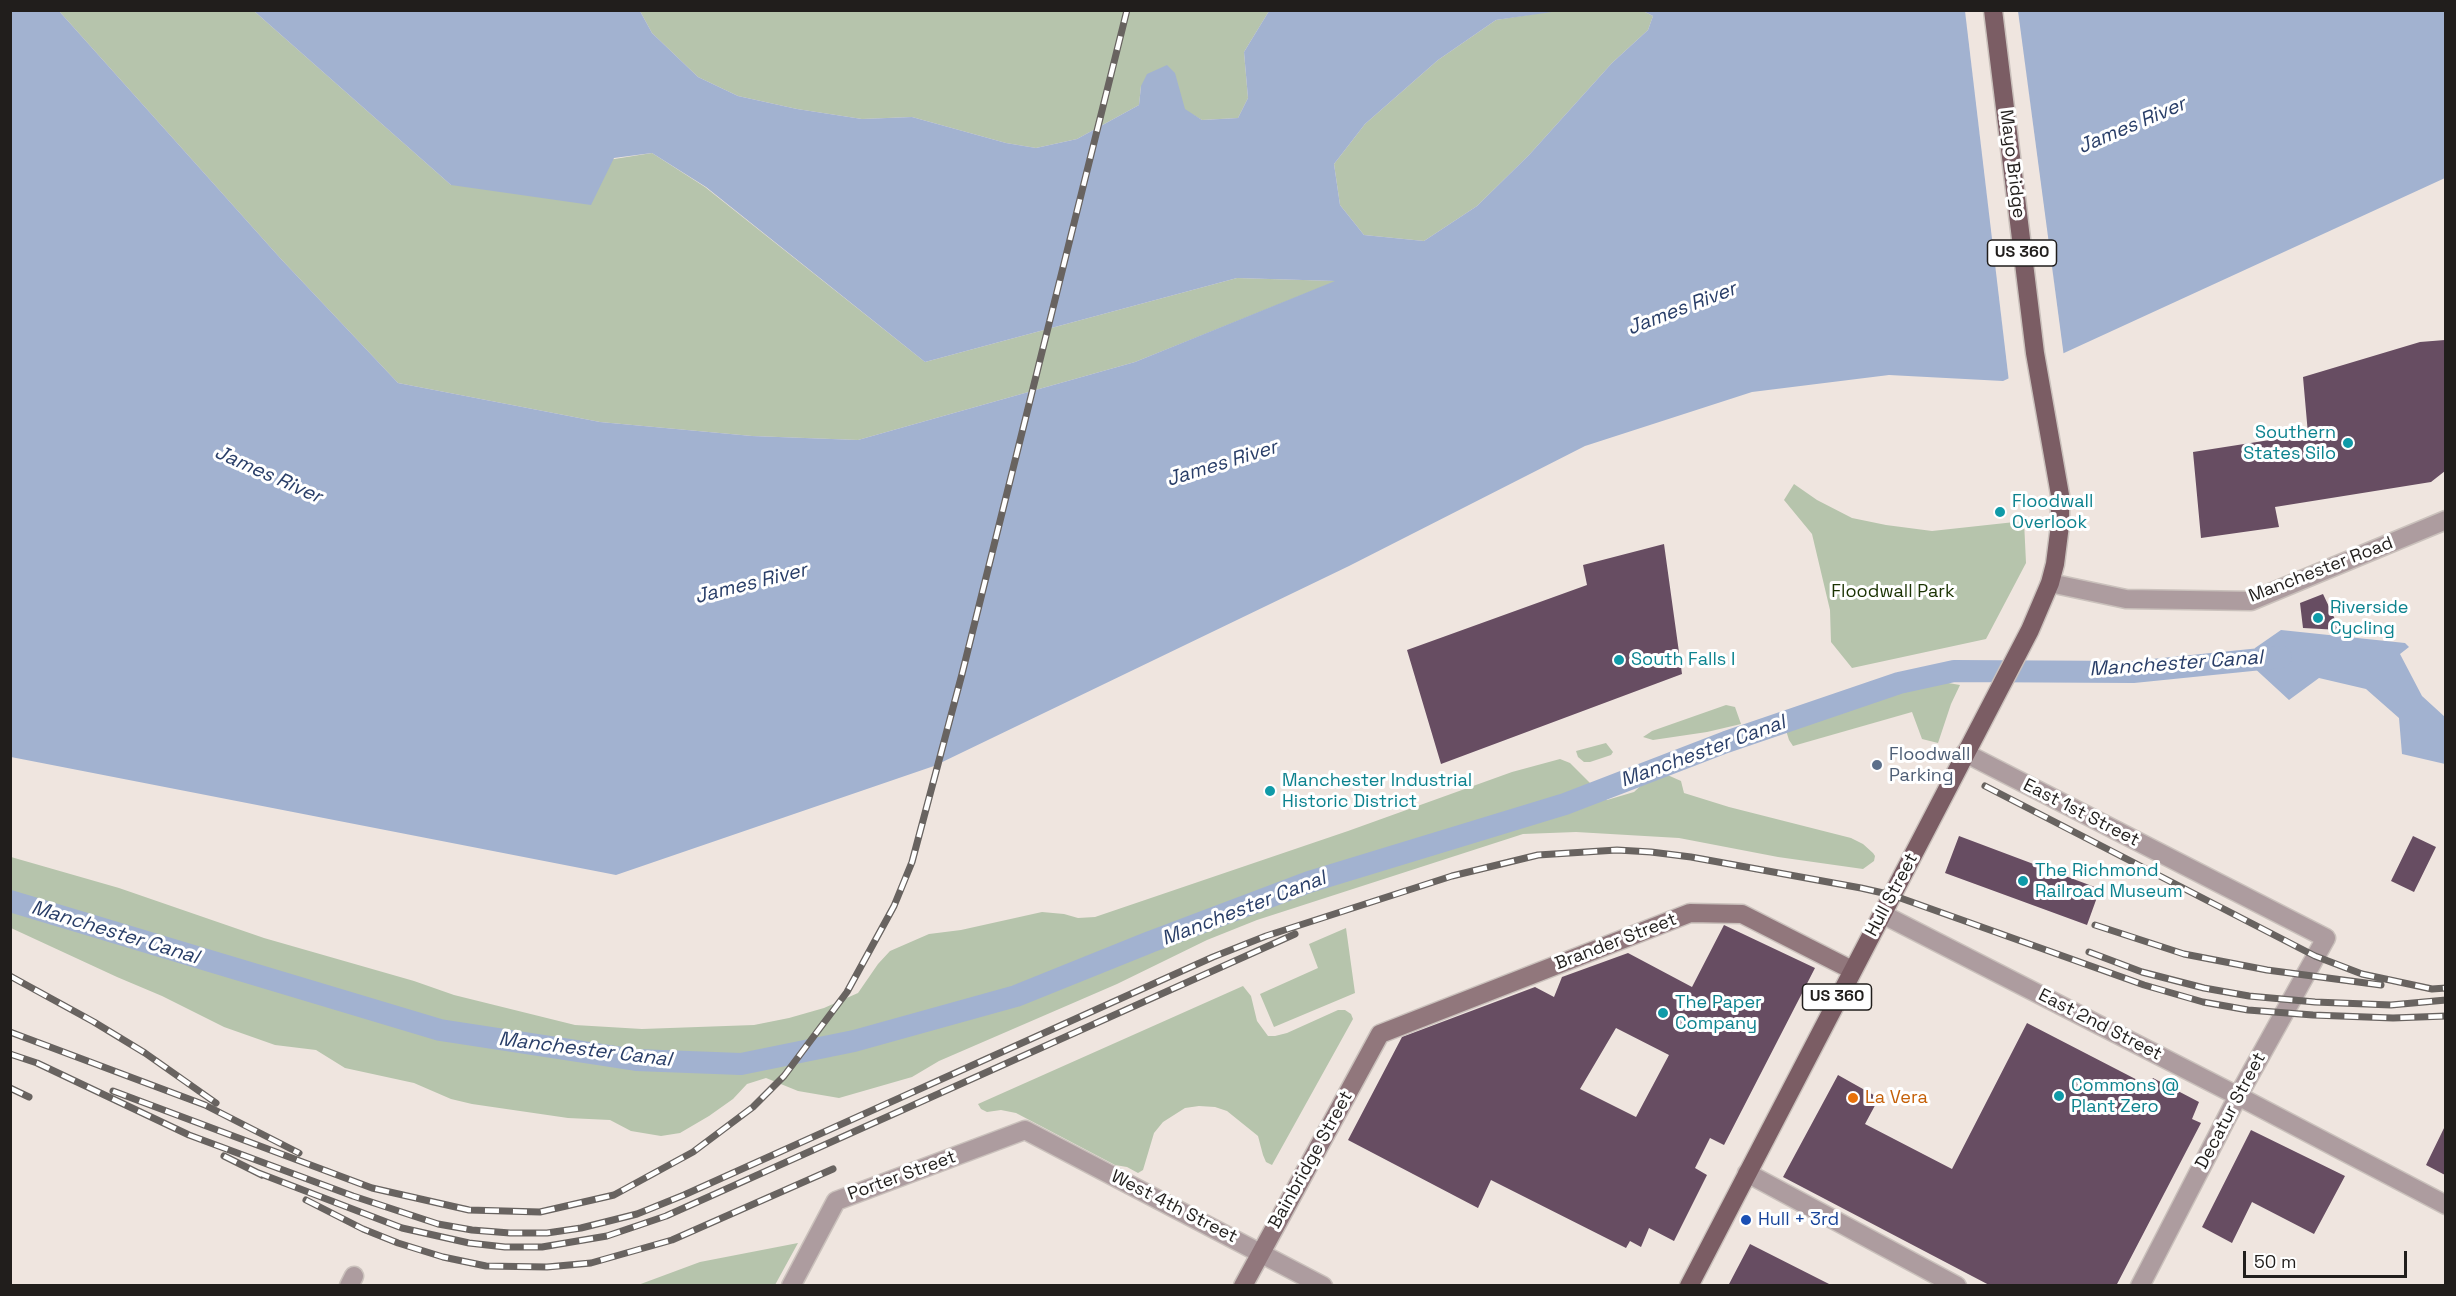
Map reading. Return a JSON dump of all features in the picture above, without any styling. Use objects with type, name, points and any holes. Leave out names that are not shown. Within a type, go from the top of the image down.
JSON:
[{"type":"main road","name":"Mayo Bridge","points":[[1993,10],[2035,353],[2060,495]]},
{"type":"main road","name":"Hull Street","points":[[1689,1286],[1851,970],[2030,630],[2050,583],[2058,547],[2060,495]]},
{"type":"street","name":"Manchester Road","points":[[2050,583],[2126,600],[2251,601],[2445,520]]},
{"type":"street","name":"East 1st Street","points":[[1965,753],[2326,938]]},
{"type":"street","name":"Brander Street","points":[[1380,1034],[1690,913],[1742,914],[1851,970]]},
{"type":"street","name":"East 2nd Street","points":[[1882,914],[2445,1205]]},
{"type":"street","name":"Decatur Street","points":[[2140,1286],[2238,1096],[2326,938]]},
{"type":"street","name":"Bainbridge Street","points":[[1243,1286],[1380,1034]]},
{"type":"street","name":"West 4th Street","points":[[1025,1130],[1323,1286]]},
{"type":"street","name":"Porter Street","points":[[791,1286],[836,1201],[1025,1130]]},
{"type":"street","points":[[1747,1173],[1957,1286]]},
{"type":"green space","points":[[1559,10],[1643,11],[1653,16],[1648,30],[1612,63],[1529,155],[1477,206],[1424,241],[1364,235],[1340,205],[1334,164],[1365,124],[1438,60],[1496,20]]},
{"type":"green space","points":[[59,11],[254,11],[451,185],[652,153],[705,187],[925,362],[1237,278],[1337,281],[1135,362],[858,440],[752,436],[600,422],[398,383],[281,259]]},
{"type":"green space","points":[[640,11],[1269,11],[1244,52],[1248,98],[1238,118],[1202,120],[1141,86],[1139,105],[1077,139],[1036,148],[1006,143],[912,117],[862,119],[797,109],[738,96],[698,77],[652,33]]},
{"type":"green space","name":"Floodwall Park","points":[[1794,484],[1817,500],[1852,518],[1886,525],[1932,531],[2024,521],[2026,563],[1986,639],[1852,668],[1831,642],[1830,610],[1812,534],[1784,500]]},
{"type":"green space","points":[[1931,680],[1960,685],[1938,743],[1922,739],[1912,712],[1793,746],[1789,740],[1785,727],[1831,711],[1866,704],[1911,684]]},
{"type":"green space","points":[[1726,705],[1735,707],[1741,724],[1653,740],[1643,737],[1652,731]]},
{"type":"green space","points":[[1606,743],[1613,752],[1611,755],[1590,762],[1584,762],[1578,757],[1576,751]]},
{"type":"green space","points":[[1560,759],[1570,763],[1607,800],[1634,792],[1649,778],[1663,773],[1681,781],[1684,793],[1729,807],[1851,838],[1863,844],[1873,853],[1874,861],[1863,869],[1778,857],[1679,838],[1576,832],[1523,834],[1257,920],[1207,940],[1117,984],[939,1061],[912,1077],[839,1098],[798,1091],[766,1078],[747,1084],[733,1099],[680,1133],[661,1136],[631,1131],[610,1120],[568,1118],[472,1104],[451,1099],[414,1083],[345,1068],[316,1050],[275,1045],[224,1027],[162,996],[11,928],[11,857],[119,888],[264,938],[414,981],[454,995],[575,1025],[642,1029],[754,1025],[824,1008],[858,993],[890,951],[929,934],[961,930],[1042,912],[1078,918],[1095,917],[1348,831],[1512,772]]},
{"type":"green space","points":[[1346,928],[1355,993],[1274,1027],[1260,994],[1318,968],[1309,944]]},
{"type":"green space","points":[[1243,986],[1251,996],[1257,1021],[1268,1036],[1287,1033],[1338,1010],[1345,1010],[1351,1014],[1353,1019],[1272,1165],[1266,1162],[1258,1136],[1227,1111],[1215,1107],[1185,1108],[1163,1122],[1154,1133],[1143,1170],[1138,1173],[1127,1167],[1115,1165],[1016,1113],[1001,1110],[987,1112],[978,1104]]},
{"type":"green space","points":[[798,1243],[775,1285],[638,1285],[700,1262]]},
{"type":"water","name":"James River","points":[[10,11],[59,11],[281,259],[398,383],[600,422],[752,436],[858,440],[1135,362],[1335,281],[1237,278],[925,362],[706,187],[652,153],[614,158],[591,205],[451,185],[254,11],[640,11],[652,33],[698,77],[738,96],[797,109],[862,119],[912,117],[1006,143],[1036,148],[1077,139],[1139,105],[1141,86],[1147,74],[1167,65],[1175,73],[1185,109],[1202,120],[1238,118],[1248,98],[1244,52],[1269,11],[1559,11],[1496,20],[1438,60],[1365,124],[1334,164],[1340,205],[1364,235],[1424,241],[1477,206],[1529,155],[1612,63],[1648,30],[1653,16],[1643,11],[2445,11],[2445,178],[2003,381],[1889,375],[1752,392],[1585,446],[1349,566],[934,766],[616,875],[11,757]]},
{"type":"water","name":"Manchester Canal","points":[[2281,630],[2405,643],[2409,647],[2400,654],[2422,696],[2445,717],[2445,764],[2402,754],[2399,718],[2366,689],[2319,678],[2289,700],[2251,665],[2255,648]]},
{"type":"pier","points":[[1965,11],[2018,11],[2064,357],[2009,382]]},
{"type":"building","name":"Southern States Silo","points":[[2445,340],[2445,471],[2431,482],[2275,507],[2279,527],[2201,538],[2193,452],[2308,434],[2303,377],[2420,342]]},
{"type":"building","name":"South Falls I","points":[[1664,544],[1682,674],[1441,764],[1407,650],[1587,585],[1583,565]]},
{"type":"building","name":"Riverside Cycling","points":[[2323,594],[2340,630],[2303,628],[2300,603]]},
{"type":"building","name":"The Richmond Railroad Museum","points":[[1959,836],[2100,889],[2087,925],[1945,873]]},
{"type":"building","points":[[2413,836],[2436,847],[2414,892],[2391,881]]},
{"type":"building","points":[[1724,925],[1815,968],[1724,1145],[1710,1138],[1695,1168],[1707,1175],[1674,1241],[1649,1228],[1641,1247],[1630,1241],[1626,1248],[1491,1180],[1478,1208],[1348,1140],[1402,1037],[1535,987],[1554,997],[1562,977],[1628,953],[1692,987]],"holes":[[[1616,1028],[1669,1055],[1636,1117],[1580,1089]]]},
{"type":"building","points":[[2027,1023],[2149,1086],[2153,1078],[2199,1102],[2192,1119],[2201,1123],[2116,1286],[1991,1286],[1783,1177],[1838,1075],[1879,1098],[1865,1124],[1952,1169]]},
{"type":"building","points":[[2445,1126],[2445,1175],[2426,1165]]},
{"type":"building","points":[[2251,1130],[2345,1176],[2314,1234],[2252,1202],[2232,1243],[2202,1227]]},
{"type":"building","points":[[1750,1244],[1833,1286],[1728,1286]]},
{"type":"waterway","name":"Manchester Canal","points":[[10,901],[440,1030],[636,1060],[741,1064],[854,1041],[1016,996],[1309,882],[1565,804],[1726,742],[1899,683],[1954,671],[2133,672],[2281,657]]},
{"type":"railway","points":[[113,1091],[372,1188],[469,1210],[540,1212],[614,1195],[693,1152],[753,1107],[784,1076],[847,992],[894,906],[912,862],[962,674],[1127,10]]},
{"type":"railway","points":[[1985,786],[2315,956],[2362,974],[2432,989],[2446,988]]},
{"type":"railway","points":[[10,1054],[37,1063],[189,1135],[353,1196],[438,1224],[472,1230],[547,1233],[581,1228],[637,1214],[684,1195],[1213,957],[1266,936],[1452,876],[1538,855],[1617,850],[1651,852],[1691,857],[1861,888],[1892,895],[2144,985],[2203,1002],[2248,1010],[2393,1018],[2446,1016]]},
{"type":"railway","points":[[2095,925],[2184,954],[2267,970],[2381,985]]},
{"type":"railway","points":[[256,1172],[402,1228],[469,1243],[505,1247],[542,1247],[607,1236],[666,1216],[1295,934]]},
{"type":"railway","points":[[2089,952],[2142,972],[2204,988],[2249,996],[2315,1002],[2391,1005],[2446,1000]]},
{"type":"railway","points":[[10,976],[145,1053],[216,1103]]},
{"type":"railway","points":[[10,1032],[205,1105],[299,1153]]},
{"type":"railway","points":[[10,1088],[29,1097]]},
{"type":"railway","points":[[224,1156],[262,1175]]},
{"type":"railway","points":[[306,1200],[363,1229],[443,1257],[486,1266],[547,1267],[591,1263],[672,1240],[833,1169]]},
{"type":"place","name":"Southern States Silo","points":[[2348,443]]},
{"type":"place","name":"Floodwall Overlook","points":[[2000,512]]},
{"type":"place","name":"Riverside Cycling","points":[[2318,618]]},
{"type":"place","name":"South Falls I","points":[[1619,660]]},
{"type":"place","name":"Floodwall Parking","points":[[1877,765]]},
{"type":"place","name":"Manchester Industrial Historic District","points":[[1270,791]]},
{"type":"place","name":"The Richmond Railroad Museum","points":[[2023,881]]},
{"type":"place","name":"The Paper Company","points":[[1663,1013]]},
{"type":"place","name":"Commons @ Plant Zero","points":[[2059,1096]]},
{"type":"place","name":"La Vera","points":[[1853,1098]]},
{"type":"place","name":"Hull + 3rd","points":[[1746,1220]]}]
